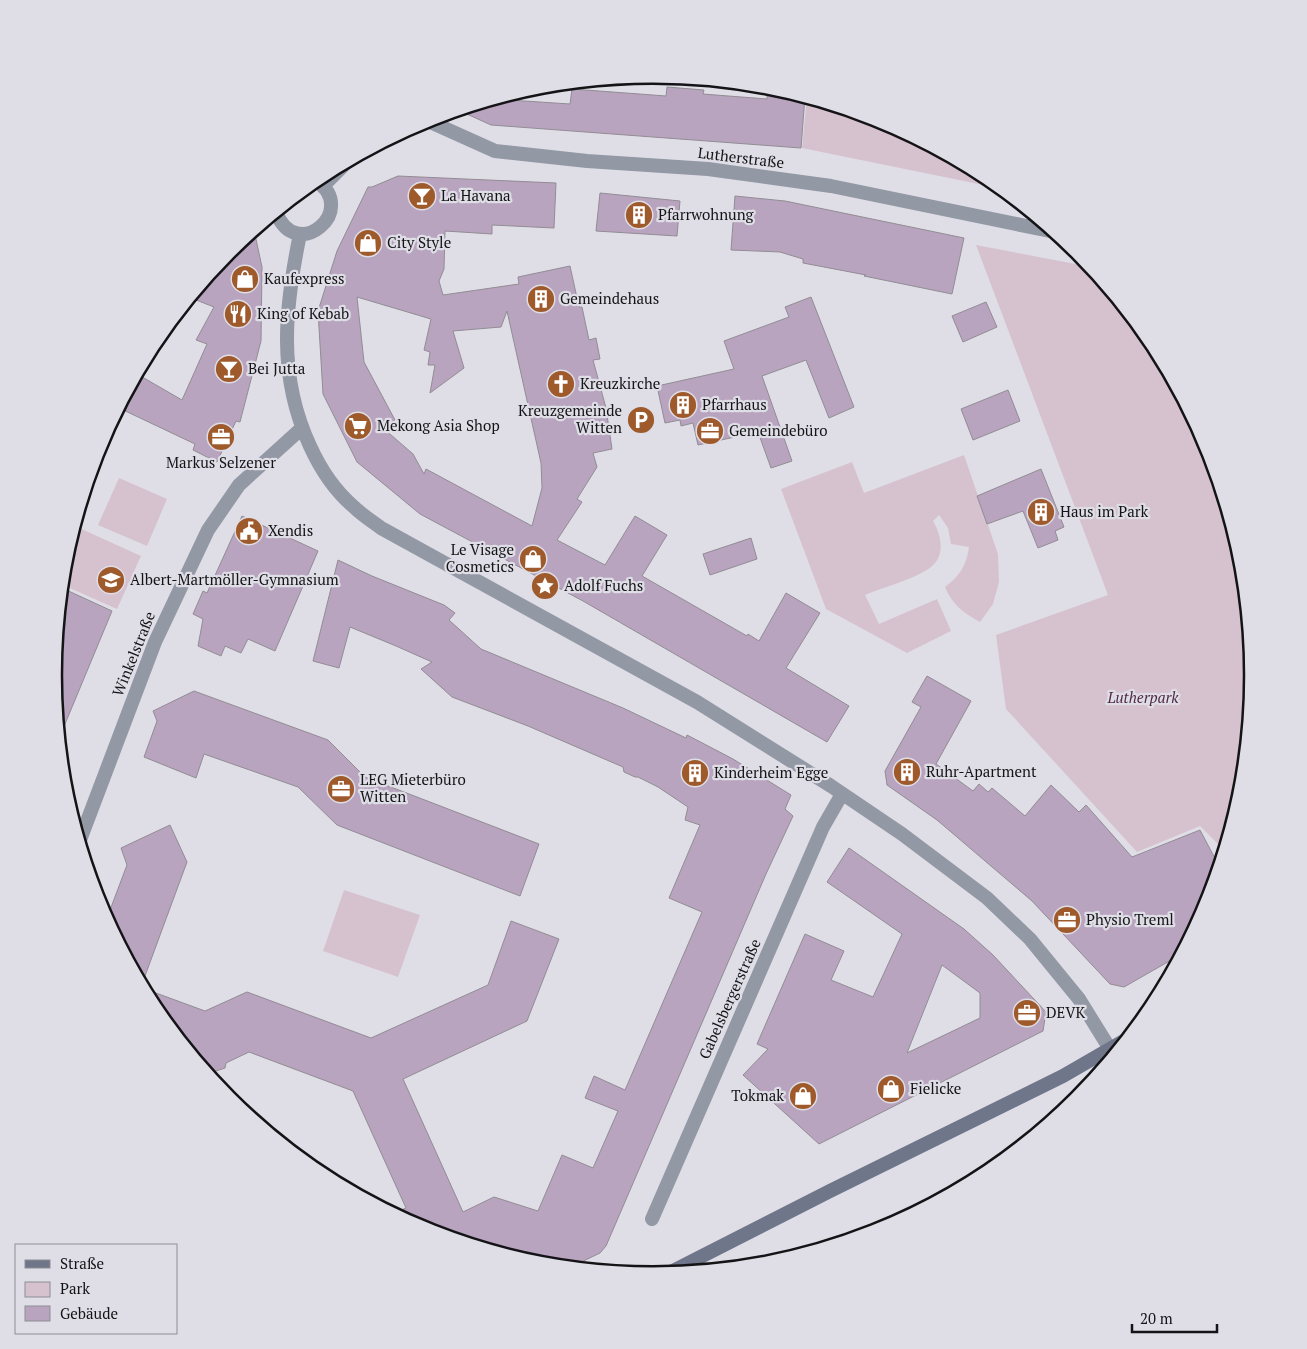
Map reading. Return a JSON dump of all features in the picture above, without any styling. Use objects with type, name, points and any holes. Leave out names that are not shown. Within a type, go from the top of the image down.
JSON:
[{"type":"main road","points":[[686,1264],[838,1186],[1105,1056]]},
{"type":"street","name":"Lutherstraße","points":[[436,125],[495,151],[587,161],[708,169],[832,186],[1042,229]]},
{"type":"street","points":[[279,218],[284,226],[300,234],[308,234],[323,226],[331,210],[328,193],[321,186]]},
{"type":"street","points":[[300,234],[289,297],[287,345],[289,378],[294,406],[315,458],[332,484],[353,507],[380,528],[697,702],[902,834],[987,898],[1030,939],[1067,982],[1110,1049]]},
{"type":"street","name":"Winkelstraße","points":[[84,830],[155,642],[208,530],[240,485],[302,428]]},
{"type":"street","name":"Gabelsbergerstraße","points":[[652,1218],[823,827],[842,794]]},
{"type":"green space","points":[[806,104],[880,128],[915,144],[985,185],[802,148]]},
{"type":"green space","name":"Lutherpark","points":[[976,245],[1078,265],[1098,285],[1145,346],[1184,413],[1200,448],[1224,522],[1233,559],[1243,636],[1243,713],[1239,752],[1233,790],[1219,845],[1200,826],[1137,852],[1006,709],[996,635],[1108,595]]},
{"type":"green space","points":[[964,455],[998,554],[999,582],[993,604],[980,622],[959,608],[951,599],[945,587],[962,570],[969,547],[951,544],[948,528],[939,515],[933,521],[941,545],[936,562],[917,575],[865,595],[879,624],[937,599],[951,631],[907,653],[826,609],[781,489],[852,462],[864,493]]},
{"type":"green space","points":[[119,478],[167,499],[147,546],[98,525]]},
{"type":"green space","points":[[81,529],[141,556],[117,609],[69,588]]},
{"type":"green space","points":[[344,890],[420,915],[398,977],[323,951]]},
{"type":"building","points":[[667,87],[704,90],[703,94],[767,99],[767,95],[804,104],[801,148],[491,125],[467,114],[516,100],[570,104],[572,90],[575,89],[666,96]]},
{"type":"building","points":[[398,176],[556,183],[554,228],[492,225],[492,234],[445,231],[444,269],[439,281],[443,295],[519,284],[518,277],[570,266],[589,340],[596,338],[600,359],[593,360],[606,408],[612,449],[593,453],[597,467],[577,499],[582,502],[557,540],[605,565],[635,516],[667,535],[642,576],[747,636],[748,634],[759,641],[786,593],[820,613],[786,668],[849,706],[827,742],[583,601],[420,514],[357,462],[323,394],[318,311],[337,251],[368,187]],"holes":[[[357,297],[431,319],[424,350],[430,352],[428,365],[435,365],[430,393],[464,368],[453,331],[501,327],[507,311],[541,463],[542,488],[532,526],[426,469],[424,474],[413,454],[383,428],[395,420],[364,362]]]},
{"type":"building","name":"Pfarrwohnung","points":[[600,193],[680,201],[677,236],[596,231]]},
{"type":"building","points":[[735,196],[785,201],[964,238],[952,294],[803,263],[803,259],[780,252],[731,250]]},
{"type":"building","points":[[256,238],[262,267],[261,341],[240,422],[236,421],[217,462],[193,450],[195,444],[124,411],[143,377],[182,400],[207,344],[196,340],[214,307],[197,300],[209,285]]},
{"type":"building","points":[[811,297],[854,407],[829,418],[806,360],[762,376],[792,461],[771,468],[758,432],[698,445],[693,423],[681,426],[680,420],[665,423],[657,386],[734,369],[724,341],[789,317],[785,307]]},
{"type":"building","points":[[986,302],[997,327],[963,342],[952,316]]},
{"type":"building","points":[[1008,390],[1020,421],[973,440],[961,409]]},
{"type":"building","name":"Haus im Park","points":[[1041,469],[1064,527],[1055,531],[1058,540],[1038,548],[1023,511],[987,524],[977,496]]},
{"type":"building","points":[[242,516],[318,551],[275,651],[248,639],[241,653],[225,646],[221,656],[198,646],[203,619],[193,614],[203,591],[207,593]]},
{"type":"building","points":[[751,538],[757,559],[710,575],[703,554]]},
{"type":"building","points":[[338,560],[444,605],[455,613],[449,620],[481,649],[623,708],[686,738],[687,735],[733,759],[791,795],[785,809],[793,816],[766,874],[606,1246],[600,1253],[584,1261],[538,1254],[501,1245],[427,1221],[402,1210],[406,1208],[353,1091],[249,1052],[226,1063],[225,1068],[216,1071],[185,1034],[156,993],[205,1011],[247,992],[371,1038],[488,985],[511,921],[559,939],[527,1021],[403,1079],[463,1212],[494,1197],[538,1211],[562,1155],[593,1168],[618,1111],[585,1098],[594,1076],[625,1090],[702,912],[669,898],[700,825],[685,820],[688,807],[658,787],[624,772],[623,767],[528,726],[452,697],[421,669],[432,662],[396,646],[350,627],[339,668],[313,661]]},
{"type":"building","points":[[69,591],[112,611],[65,724],[62,674]]},
{"type":"building","points":[[927,676],[971,701],[936,764],[973,791],[979,784],[988,792],[992,788],[1025,816],[1051,785],[1079,812],[1086,805],[1132,857],[1200,830],[1215,858],[1200,901],[1170,961],[1124,987],[1110,984],[1032,901],[937,820],[887,785],[885,771],[921,707],[912,702]]},
{"type":"building","points":[[194,691],[328,740],[365,777],[539,844],[520,896],[337,825],[298,787],[204,754],[196,778],[144,757],[157,721],[153,711]]},
{"type":"building","points":[[170,825],[187,862],[145,975],[123,936],[111,909],[127,865],[121,848]]},
{"type":"building","points":[[849,848],[964,929],[993,955],[1046,1012],[1043,1031],[819,1144],[743,1075],[768,1049],[757,1044],[805,934],[844,951],[831,980],[873,997],[902,934],[827,882]],"holes":[[[942,965],[980,993],[980,1018],[907,1053]]]},
{"type":"place","name":"La Havana","points":[[422,196]]},
{"type":"place","name":"Pfarrwohnung","points":[[639,215]]},
{"type":"place","name":"City Style","points":[[368,243]]},
{"type":"place","name":"Kaufexpress","points":[[245,279]]},
{"type":"place","name":"Gemeindehaus","points":[[541,299]]},
{"type":"place","name":"King of Kebab","points":[[238,314]]},
{"type":"place","name":"Bei Jutta","points":[[229,369]]},
{"type":"place","name":"Kreuzkirche","points":[[561,384]]},
{"type":"place","name":"Pfarrhaus","points":[[683,405]]},
{"type":"place","name":"Kreuzgemeinde Witten","points":[[641,420]]},
{"type":"place","name":"Mekong Asia Shop","points":[[358,426]]},
{"type":"place","name":"Gemeindebüro","points":[[710,431]]},
{"type":"place","name":"Markus Selzener","points":[[221,437]]},
{"type":"place","name":"Haus im Park","points":[[1041,512]]},
{"type":"place","name":"Xendis","points":[[249,531]]},
{"type":"place","name":"Le Visage Cosmetics","points":[[533,559]]},
{"type":"place","name":"Albert-Martmöller-Gymnasium","points":[[111,580]]},
{"type":"place","name":"Adolf Fuchs","points":[[545,586]]},
{"type":"place","name":"Ruhr-Apartment","points":[[907,772]]},
{"type":"place","name":"Kinderheim Egge","points":[[695,773]]},
{"type":"place","name":"LEG Mieterbüro Witten","points":[[341,789]]},
{"type":"place","name":"Physio Treml","points":[[1067,920]]},
{"type":"place","name":"DEVK","points":[[1027,1013]]},
{"type":"place","name":"Fielicke","points":[[891,1089]]},
{"type":"place","name":"Tokmak","points":[[803,1096]]}]
